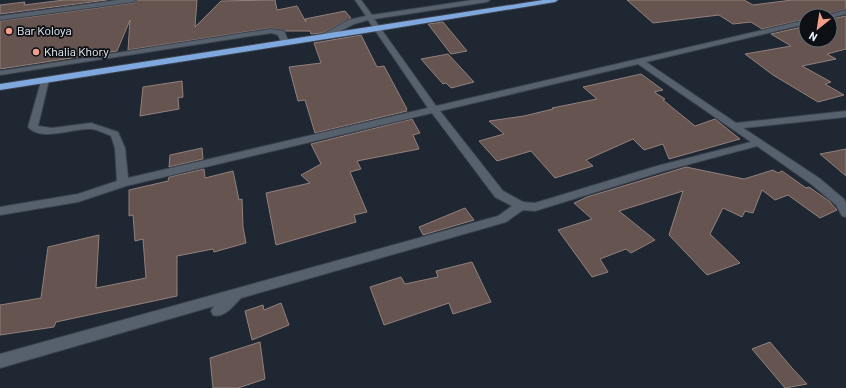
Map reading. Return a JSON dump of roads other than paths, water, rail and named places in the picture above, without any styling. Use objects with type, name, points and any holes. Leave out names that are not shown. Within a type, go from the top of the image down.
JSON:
[{"type":"highway","points":[[0,86],[555,0]]},
{"type":"street","points":[[0,18],[133,0]]},
{"type":"street","points":[[358,0],[433,109],[499,194],[520,206],[534,207],[661,168],[759,143]]},
{"type":"street","points":[[322,37],[351,22],[371,17],[487,0]]},
{"type":"street","points":[[0,211],[58,202],[106,190],[122,183],[798,24]]},
{"type":"street","points":[[0,73],[271,31],[281,33],[285,42]]},
{"type":"street","points":[[639,61],[815,181],[840,202],[846,214]]},
{"type":"street","points":[[45,80],[33,127],[36,130],[46,131],[90,126],[115,134],[120,148],[122,183]]},
{"type":"street","points":[[733,126],[846,114]]},
{"type":"street","points":[[0,361],[502,220],[520,206]]},
{"type":"street","points":[[218,312],[237,294]]},
{"type":"place","name":"Bar Koloya","points":[[9,31]]},
{"type":"place","name":"Khalia Khory","points":[[36,52]]}]
